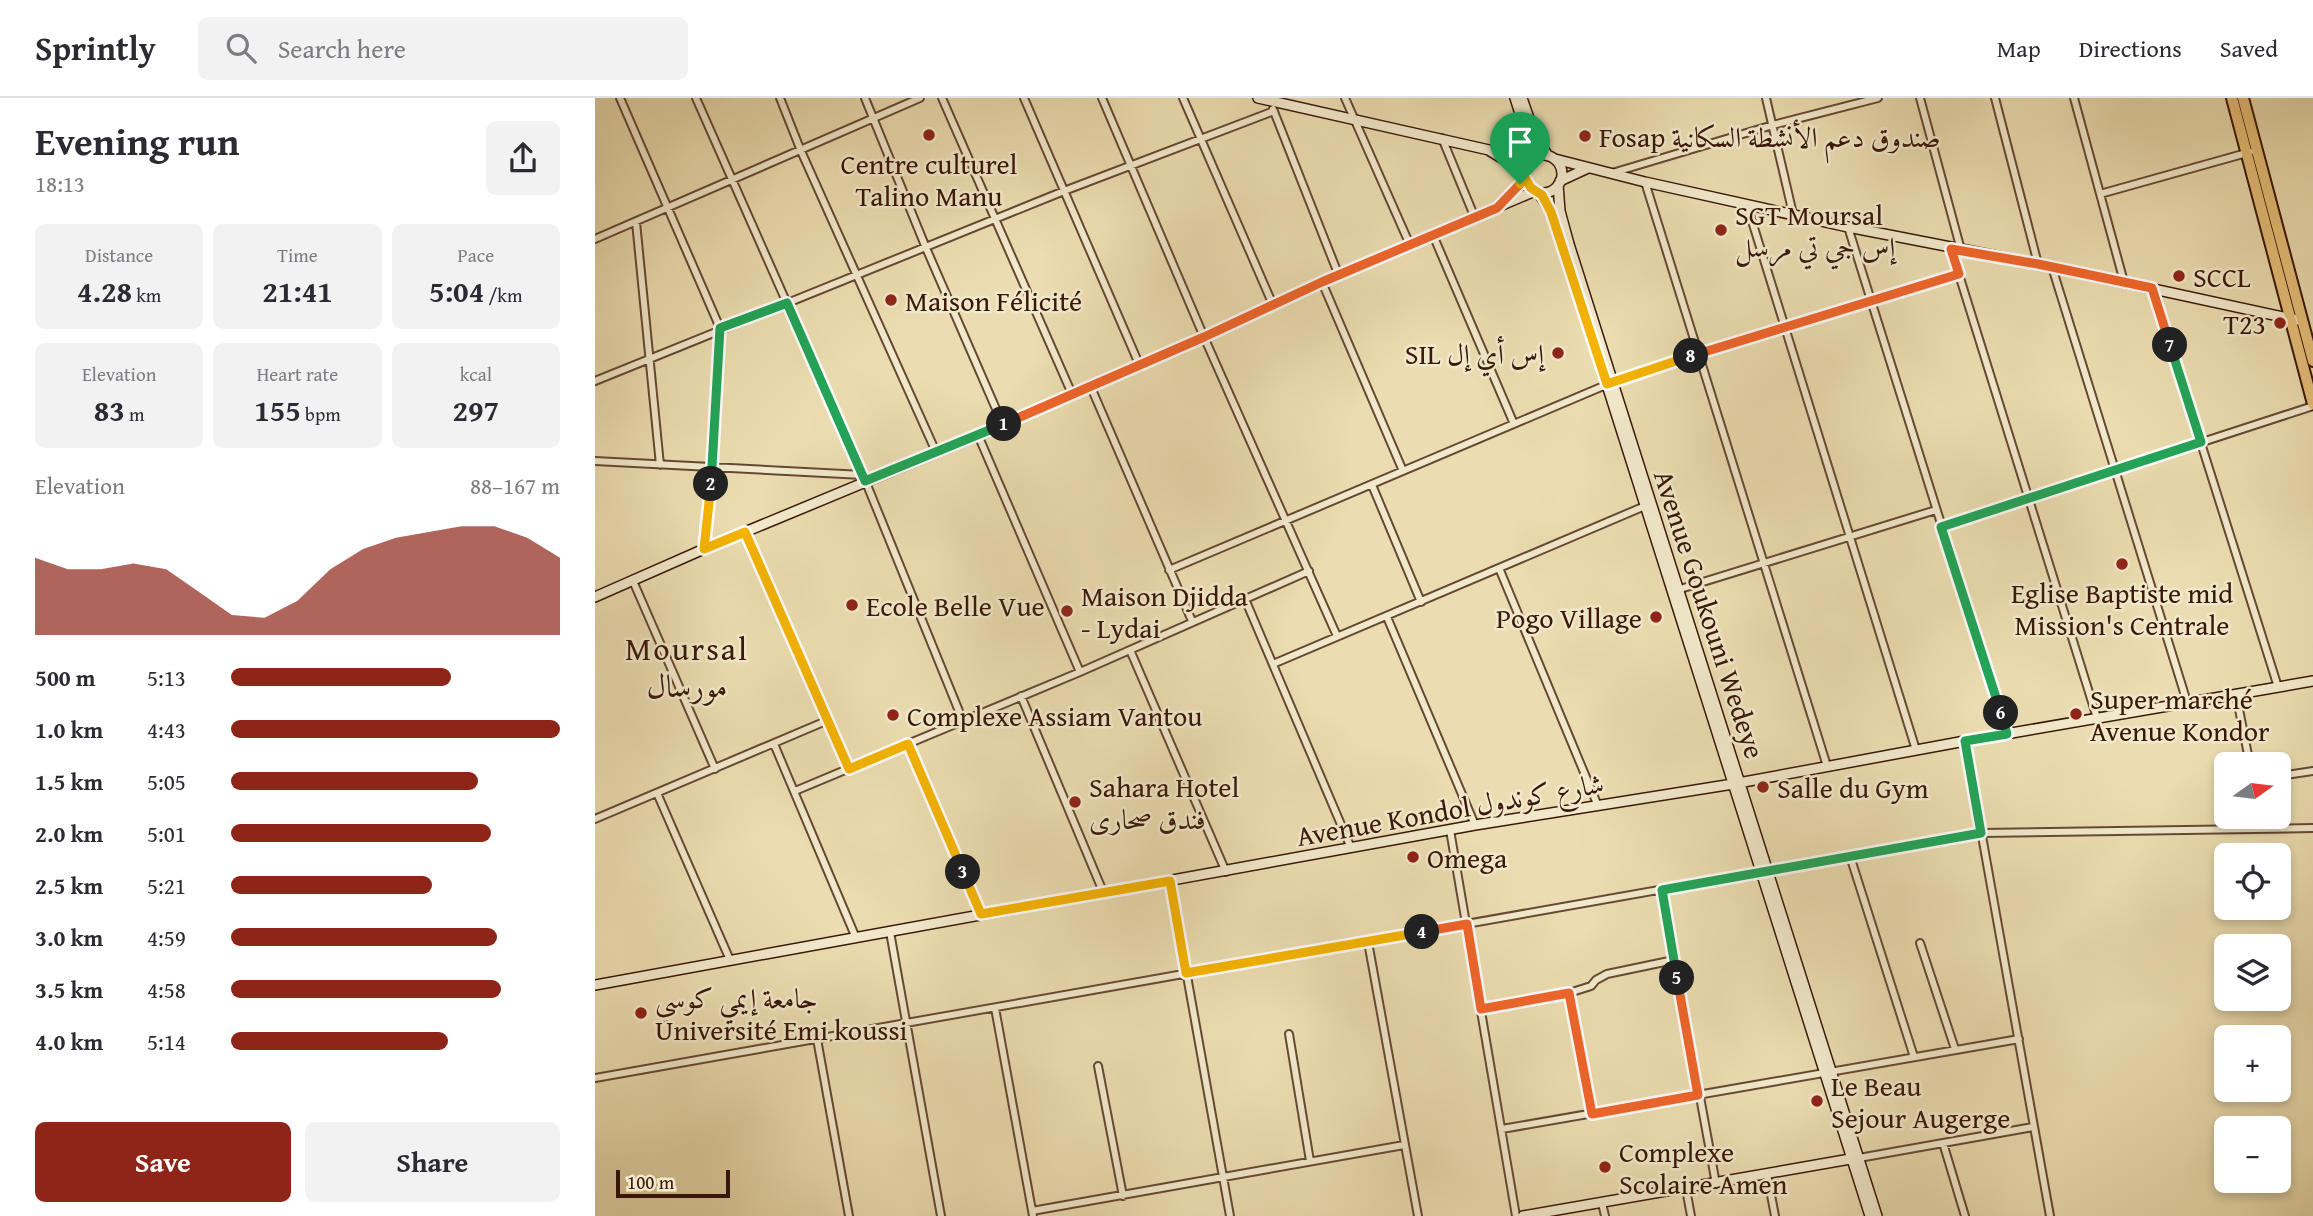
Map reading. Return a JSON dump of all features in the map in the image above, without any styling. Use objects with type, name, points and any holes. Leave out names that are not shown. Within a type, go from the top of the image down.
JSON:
[{"type":"main road","points":[[2232,98],[2252,152]]},
{"type":"main road","points":[[2242,98],[2252,152],[2297,320],[2313,405]]},
{"type":"main road","points":[[2297,320],[2313,360]]},
{"type":"street","points":[[620,98],[720,328],[713,468],[704,549]]},
{"type":"street","points":[[696,98],[864,478],[963,721]]},
{"type":"street","points":[[781,98],[801,151],[936,452]]},
{"type":"street","points":[[865,98],[926,248],[1003,425]]},
{"type":"street","points":[[595,239],[920,98]]},
{"type":"street","points":[[942,98],[1072,394]]},
{"type":"street","points":[[1024,98],[1139,365]]},
{"type":"street","points":[[1102,98],[1204,337],[1337,636]]},
{"type":"street","points":[[1183,98],[1273,304]]},
{"type":"street","points":[[1258,98],[1489,150],[1502,150],[1518,144],[1527,134]]},
{"type":"street","points":[[1345,98],[1410,246]]},
{"type":"street","points":[[1497,208],[1525,175],[1530,161],[1527,134],[1515,98]]},
{"type":"street","points":[[1522,98],[1534,133],[1561,169],[1559,183]]},
{"type":"street","points":[[1766,98],[1793,214]]},
{"type":"street","points":[[1843,98],[1846,107]]},
{"type":"street","points":[[1610,174],[1773,125],[1878,98]]},
{"type":"street","points":[[1920,98],[1956,250],[1959,274],[2097,718]]},
{"type":"street","points":[[1995,98],[2038,264]]},
{"type":"street","points":[[2074,98],[2124,282]]},
{"type":"street","points":[[1269,99],[1339,276]]},
{"type":"street","points":[[595,381],[993,219],[1274,111]]},
{"type":"street","points":[[1442,138],[1475,218]]},
{"type":"street","points":[[1489,150],[1525,175],[1537,191]]},
{"type":"street","points":[[1502,150],[1530,161]]},
{"type":"street","points":[[2100,194],[2252,152]]},
{"type":"street","points":[[1530,161],[1539,156],[1551,157],[1610,174],[1747,205],[2297,320]]},
{"type":"street","points":[[595,597],[864,478],[1003,425],[1433,234],[1537,191],[1547,192],[1588,168]]},
{"type":"street","points":[[1645,182],[1827,766]]},
{"type":"street","name":"Avenue Goukouni Wedeye","points":[[1559,183],[1560,211],[1646,506],[1675,590]]},
{"type":"street","name":"Avenue Goukouni Wedeye","points":[[1537,191],[1551,212],[1610,383],[1855,1159],[1870,1216]]},
{"type":"street","points":[[1747,205],[1916,750]]},
{"type":"street","points":[[636,222],[660,466]]},
{"type":"street","points":[[1848,227],[2007,734]]},
{"type":"street","points":[[1433,234],[1514,424]]},
{"type":"street","points":[[2052,267],[2187,702]]},
{"type":"street","points":[[1170,570],[1610,383],[1959,274]]},
{"type":"street","points":[[1322,282],[1403,471]]},
{"type":"street","points":[[2152,288],[2278,687]]},
{"type":"street","points":[[1090,385],[1192,621]]},
{"type":"street","points":[[1941,527],[2313,405]]},
{"type":"street","points":[[978,435],[1080,672]]},
{"type":"street","points":[[595,461],[864,478]]},
{"type":"street","points":[[1372,485],[1421,602]]},
{"type":"street","points":[[1273,663],[1646,506]]},
{"type":"street","points":[[1675,590],[1936,510]]},
{"type":"street","points":[[745,532],[849,769]]},
{"type":"street","points":[[1499,568],[1598,806]]},
{"type":"street","points":[[795,791],[1080,672],[1309,571]]},
{"type":"street","points":[[633,580],[715,769]]},
{"type":"street","points":[[1245,599],[1350,849]]},
{"type":"street","points":[[1387,617],[1475,825]]},
{"type":"street","points":[[1130,650],[1226,872]]},
{"type":"street","name":"Avenue Kondol شارع كوندول","points":[[595,985],[1475,825],[1736,783],[2313,681]]},
{"type":"street","points":[[2236,694],[2247,752]]},
{"type":"street","points":[[1021,696],[1104,894]]},
{"type":"street","points":[[595,819],[826,721]]},
{"type":"street","points":[[1965,741],[2050,1216]]},
{"type":"street","points":[[773,744],[856,938]]},
{"type":"street","points":[[908,744],[981,914]]},
{"type":"street","points":[[2291,774],[2313,771]]},
{"type":"street","points":[[657,793],[730,960]]},
{"type":"street","points":[[2291,828],[2313,828]]},
{"type":"street","points":[[1450,830],[1516,1216]]},
{"type":"street","points":[[595,1078],[1981,833],[2214,830]]},
{"type":"street","points":[[1850,856],[1914,1057]]},
{"type":"street","points":[[1170,881],[1230,1216]]},
{"type":"street","points":[[1662,890],[1716,1184]]},
{"type":"street","points":[[890,932],[941,1216]]},
{"type":"street","points":[[1368,942],[1418,1216]]},
{"type":"street","points":[[1920,943],[1955,1049]]},
{"type":"street","points":[[1481,1009],[1569,993],[1591,986],[1600,976],[1674,960]]},
{"type":"street","points":[[1569,993],[1592,1114]]},
{"type":"street","points":[[995,1007],[1032,1213],[1404,1145]]},
{"type":"street","points":[[1289,1034],[1310,1161]]},
{"type":"street","points":[[817,1039],[849,1216]]},
{"type":"street","points":[[1502,1129],[2019,1039]]},
{"type":"street","points":[[1098,1066],[1123,1196]]},
{"type":"street","points":[[1523,1216],[2033,1127]]},
{"type":"street","points":[[1943,1143],[1965,1216]]},
{"type":"street","name":"Avenue Goukouni Wedeye","points":[[1855,1159],[1877,1216]]},
{"type":"street","points":[[1767,1174],[1775,1216]]},
{"type":"street","points":[[1686,1189],[1691,1216]]},
{"type":"street","points":[[1602,1203],[1605,1216]]},
{"type":"place","name":"Centre culturel Talino Manu","points":[[929,135]]},
{"type":"place","name":"Fosap صندوق دعم الأنشطة السكانية","points":[[1585,136]]},
{"type":"place","name":"SGT Moursal إس جي تي مرسل","points":[[1721,230]]},
{"type":"place","name":"SCCL","points":[[2179,276]]},
{"type":"place","name":"Maison Félicité","points":[[891,300]]},
{"type":"place","name":"T23","points":[[2280,323]]},
{"type":"place","name":"SIL إس أي إل","points":[[1558,353]]},
{"type":"place","name":"Eglise Baptiste mid Mission's Centrale","points":[[2122,564]]},
{"type":"place","name":"Ecole Belle Vue","points":[[852,605]]},
{"type":"place","name":"Maison Djidda - Lydai","points":[[1067,611]]},
{"type":"place","name":"Pogo Village","points":[[1656,617]]},
{"type":"place","name":"Super marché Avenue Kondor","points":[[2076,714]]},
{"type":"place","name":"Complexe Assiam Vantou","points":[[893,715]]},
{"type":"place","name":"Salle du Gym","points":[[1763,787]]},
{"type":"place","name":"Sahara Hotel فندق صحارى","points":[[1075,802]]},
{"type":"place","name":"Omega","points":[[1413,857]]},
{"type":"place","name":"جامعة إيمي كوسي Université Emi koussi","points":[[641,1013]]},
{"type":"place","name":"Le Beau Sejour Augerge","points":[[1817,1101]]},
{"type":"place","name":"Complexe Scolaire Amen","points":[[1605,1167]]},
{"type":"district","name":"Moursal مورسال","points":[[687,666]]},
{"type":"route","points":[[1525,178],[1531,188],[1542,195],[1551,212],[1607,384],[1959,274],[1951,249],[2152,288],[2201,442],[1941,527],[2007,734],[1965,741],[1981,833],[1662,890],[1698,1095],[1592,1114],[1569,993],[1481,1009],[1467,924],[1186,973],[1170,881],[981,914],[908,744],[849,769],[745,532],[704,549],[713,468],[720,328],[787,303],[865,481],[1003,425],[1322,282],[1475,218],[1497,208],[1520,184],[1525,178]]}]
